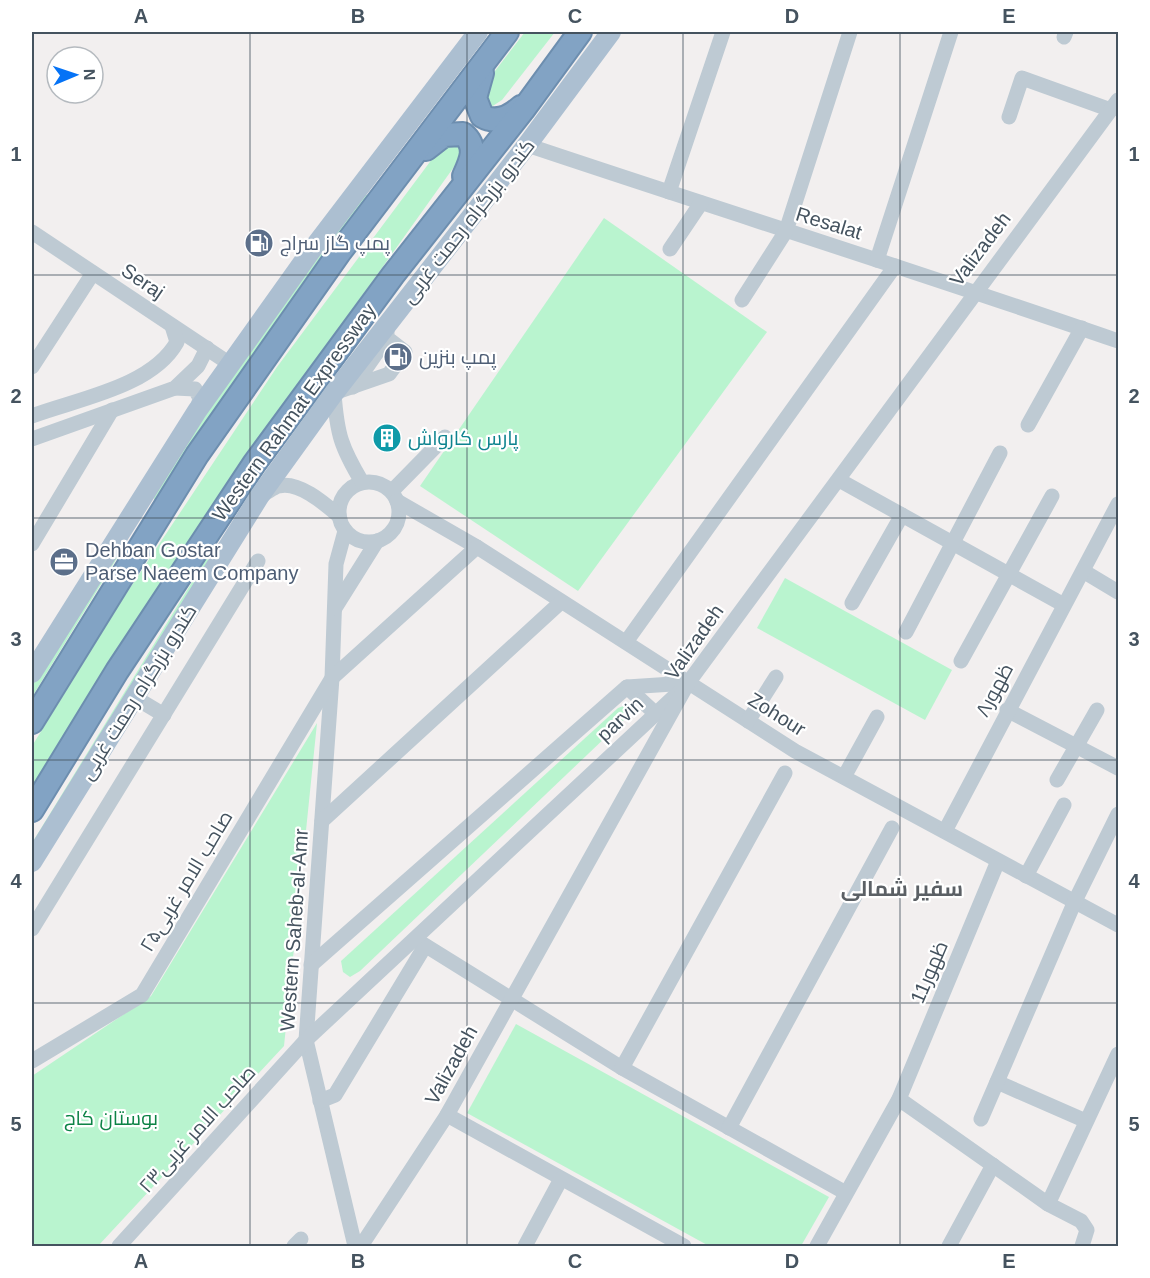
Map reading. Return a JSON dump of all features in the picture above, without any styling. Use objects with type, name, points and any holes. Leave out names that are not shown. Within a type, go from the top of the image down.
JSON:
[{"type":"highway","points":[[32,722],[129,562],[217,426],[339,253],[507,32]]},
{"type":"highway","name":"Western Rahmat Expressway","points":[[32,810],[117,671],[215,520],[393,275],[541,86],[580,32]]},
{"type":"highway","points":[[493,50],[475,93],[476,104],[482,116],[498,120],[510,116],[541,86]]},
{"type":"highway","points":[[402,172],[444,135],[458,132],[463,134],[471,143],[472,155],[449,204]]},
{"type":"main road","points":[[32,673],[149,483],[197,411],[311,251],[478,32]]},
{"type":"main road","name":"کندرو بزرگراه رحمت غربی","points":[[32,862],[259,497],[334,393],[391,336],[527,145],[611,32]]},
{"type":"main road","points":[[129,562],[149,483]]},
{"type":"street","points":[[669,192],[723,32]]},
{"type":"street","points":[[742,300],[786,231],[850,32]]},
{"type":"street","points":[[877,260],[951,32]]},
{"type":"street","points":[[1009,117],[1022,78],[1115,105]]},
{"type":"street","name":"Valizadeh","points":[[361,1246],[447,1116],[688,684],[975,291],[1115,105]]},
{"type":"street","name":"Resalat","points":[[527,145],[975,291],[1119,341]]},
{"type":"street","points":[[670,249],[701,203]]},
{"type":"street","name":"Seraj","points":[[32,232],[230,364]]},
{"type":"street","points":[[626,642],[895,266]]},
{"type":"street","points":[[32,367],[93,273]]},
{"type":"street","points":[[32,416],[133,381],[169,357],[177,342],[172,326]]},
{"type":"street","points":[[1028,425],[1082,328]]},
{"type":"street","points":[[353,387],[391,336],[405,352],[389,374],[353,387],[334,393],[336,429],[342,449],[362,482]]},
{"type":"street","points":[[175,388],[198,366],[207,348]]},
{"type":"street","points":[[133,381],[139,401]]},
{"type":"street","points":[[32,439],[175,388],[195,389],[200,398],[197,411]]},
{"type":"street","points":[[32,544],[112,410]]},
{"type":"street","points":[[395,496],[445,436]]},
{"type":"street","points":[[906,632],[1000,453]]},
{"type":"street","points":[[839,480],[1064,604]]},
{"type":"street","points":[[339,516],[344,495],[362,482],[383,485],[395,496],[397,523],[391,532]]},
{"type":"street","points":[[259,497],[280,486],[298,489],[322,502],[339,516],[345,531],[360,540],[377,541]]},
{"type":"street","name":"Zohour","points":[[395,496],[424,518],[477,548],[748,721],[901,810],[945,831],[1119,926]]},
{"type":"street","points":[[961,661],[1052,496]]},
{"type":"street","name":"ظهور۸","points":[[945,831],[1007,710],[1119,504]]},
{"type":"street","points":[[852,603],[902,514]]},
{"type":"street","points":[[334,611],[354,574],[377,541],[391,532],[424,518]]},
{"type":"street","name":"Western Saheb-al-Amr","points":[[345,531],[336,564],[332,678],[306,1040],[354,1246]]},
{"type":"street","points":[[332,678],[477,548]]},
{"type":"street","points":[[32,929],[258,561]]},
{"type":"street","points":[[1083,571],[1119,592]]},
{"type":"street","points":[[322,822],[561,602]]},
{"type":"street","points":[[748,721],[776,677]]},
{"type":"street","name":"صاحب الامر غربی۲۵","points":[[32,1061],[142,995],[332,678]]},
{"type":"street","name":"parvin","points":[[311,965],[627,687],[688,684]]},
{"type":"street","name":"parvin","points":[[306,1040],[420,942],[688,684]]},
{"type":"street","points":[[627,687],[656,714]]},
{"type":"street","points":[[134,697],[164,715]]},
{"type":"street","points":[[1007,710],[1119,768]]},
{"type":"street","points":[[1057,780],[1097,710]]},
{"type":"street","points":[[844,777],[877,717]]},
{"type":"street","points":[[622,1068],[785,772]]},
{"type":"street","points":[[1026,876],[1064,805]]},
{"type":"street","points":[[981,1119],[1075,901],[1119,814]]},
{"type":"street","points":[[729,1128],[892,828]]},
{"type":"street","name":"11ظهور","points":[[817,1246],[899,1099],[998,861]]},
{"type":"street","points":[[320,1101],[335,1095],[420,942],[622,1068],[846,1193]]},
{"type":"street","name":"صاحب الامر غربی۲۳","points":[[119,1246],[306,1040]]},
{"type":"street","points":[[1048,1204],[1086,1121],[1117,1061]]},
{"type":"street","points":[[997,1082],[1086,1121]]},
{"type":"street","points":[[899,1099],[1048,1204],[1081,1221],[1087,1230],[1082,1246]]},
{"type":"street","points":[[447,1116],[561,1179],[667,1242],[684,1246]]},
{"type":"street","points":[[949,1246],[993,1165]]},
{"type":"street","points":[[525,1246],[561,1179]]},
{"type":"green space","points":[[525,32],[555,32],[502,100],[488,109],[485,84]]},
{"type":"green space","points":[[444,143],[460,145],[461,157],[228,484],[32,791],[32,746],[124,597],[277,367]]},
{"type":"green space","points":[[364,195],[370,195],[154,500],[154,489],[271,322]]},
{"type":"green space","points":[[604,218],[767,332],[578,591],[420,486]]},
{"type":"green space","points":[[126,533],[125,545],[32,697],[32,686]]},
{"type":"green space","points":[[220,545],[32,852],[32,843],[213,548]]},
{"type":"green space","points":[[785,578],[952,670],[925,720],[757,628]]},
{"type":"green space","points":[[626,705],[631,709],[629,715],[360,971],[350,977],[343,972],[341,961],[618,708]]},
{"type":"green space","name":"بوستان کاج","points":[[317,723],[284,1046],[98,1246],[32,1246],[32,1076],[151,996]]},
{"type":"green space","points":[[516,1024],[829,1197],[801,1246],[709,1246],[467,1113]]},
{"type":"place","name":"پمپ گاز سراج","points":[[259,243]]},
{"type":"place","name":"پمپ بنزین","points":[[398,357]]},
{"type":"place","name":"پارس کارواش","points":[[387,438]]},
{"type":"place","name":"Dehban Gostar Parse Naeem Company","points":[[64,562]]},
{"type":"district","name":"سفیر شمالی","points":[[902,888]]}]
